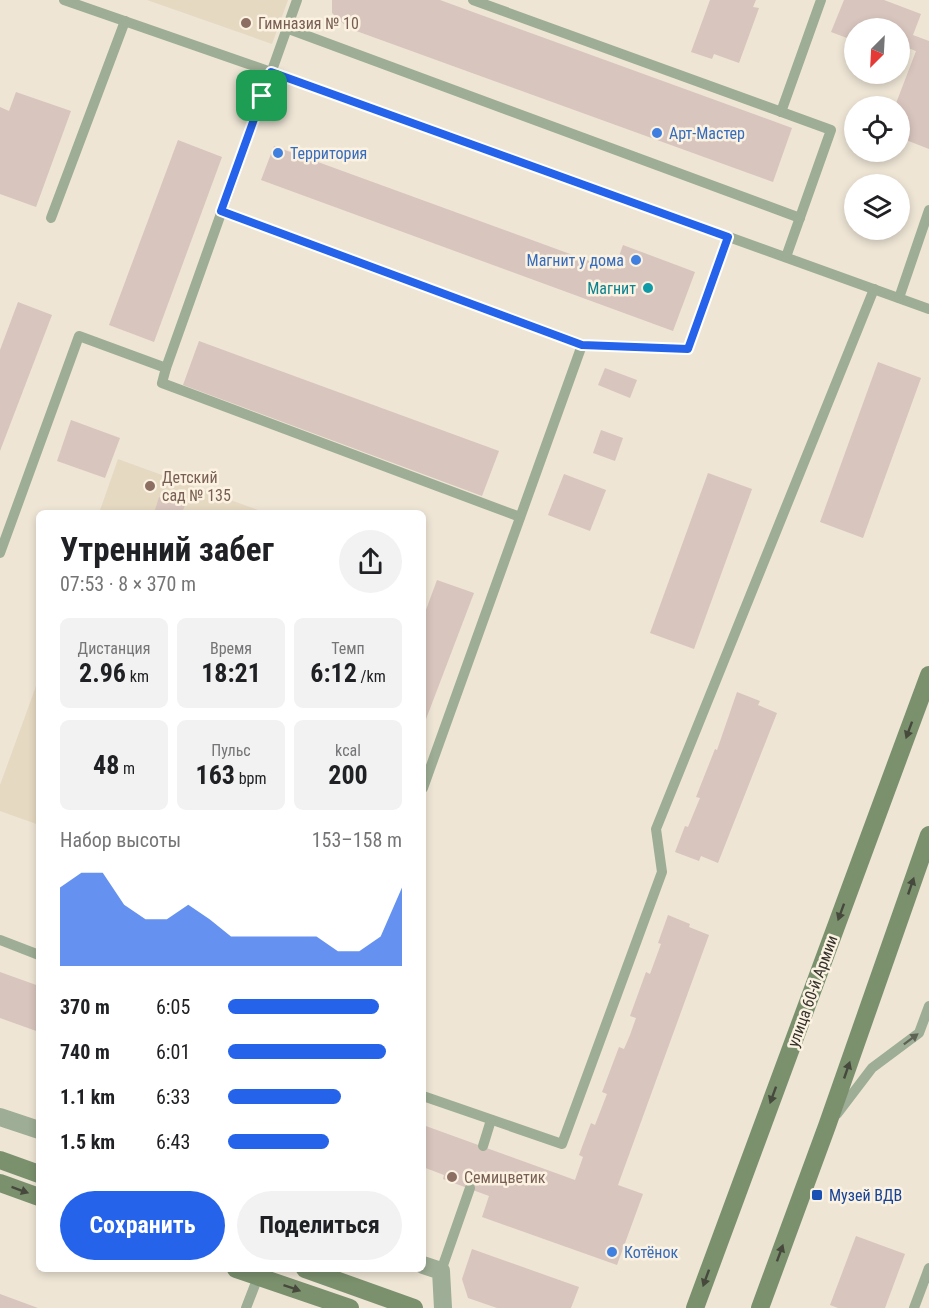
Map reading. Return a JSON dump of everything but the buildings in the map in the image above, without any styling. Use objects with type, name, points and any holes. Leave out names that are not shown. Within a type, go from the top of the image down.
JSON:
[{"type":"main road","name":"улица 60-й Армии","points":[[695,1308],[929,675]]},
{"type":"main road","points":[[760,1308],[827,1126],[929,835]]},
{"type":"main road","points":[[0,1160],[36,1173]]},
{"type":"main road","points":[[0,1183],[36,1196]]},
{"type":"main road","points":[[244,1272],[350,1308]]},
{"type":"main road","points":[[313,1272],[414,1308]]},
{"type":"street","points":[[0,1117],[36,1129]]},
{"type":"street","points":[[426,1266],[441,1271],[443,1308]]},
{"type":"lane","points":[[64,0],[271,72],[929,309]]},
{"type":"lane","points":[[297,0],[162,383],[520,517]]},
{"type":"lane","points":[[473,0],[831,130],[786,258]]},
{"type":"lane","points":[[781,112],[821,0]]},
{"type":"lane","points":[[51,218],[124,21]]},
{"type":"lane","points":[[286,28],[800,218]]},
{"type":"lane","points":[[899,298],[929,210]]},
{"type":"lane","points":[[221,211],[582,345],[688,349],[728,237]]},
{"type":"lane","points":[[426,1097],[562,1144],[662,872],[656,829],[874,289]]},
{"type":"lane","points":[[0,553],[79,336],[166,368]]},
{"type":"lane","points":[[426,780],[582,345]]},
{"type":"lane","points":[[0,940],[36,954]]},
{"type":"lane","points":[[827,1126],[872,1068],[919,1033],[929,1006]]},
{"type":"lane","points":[[483,1146],[491,1120]]},
{"type":"lane","points":[[441,1271],[470,1188]]},
{"type":"lane","points":[[914,1308],[929,1268]]},
{"type":"lane","points":[[246,1308],[258,1277]]},
{"type":"shaded area","name":"Гимназия № 10","points":[[147,0],[288,0],[272,44]]},
{"type":"shaded area","name":"Детский сад № 135","points":[[118,459],[258,510],[100,510]]},
{"type":"shaded area","points":[[36,686],[36,824],[0,811],[0,785]]},
{"type":"place","name":"Гимназия № 10","points":[[246,23]]},
{"type":"place","name":"Арт-Мастер","points":[[657,133]]},
{"type":"place","name":"Территория","points":[[278,153]]},
{"type":"place","name":"Магнит у дома","points":[[636,260]]},
{"type":"place","name":"Магнит","points":[[648,288]]},
{"type":"place","name":"Детский сад № 135","points":[[150,486]]},
{"type":"place","name":"Cемицветик","points":[[452,1177]]},
{"type":"place","name":"Музей ВДВ","points":[[817,1195]]},
{"type":"place","name":"Котёнок","points":[[612,1252]]},
{"type":"route","points":[[271,72],[728,237],[688,349],[582,345],[221,211],[262,96],[271,72]]}]
